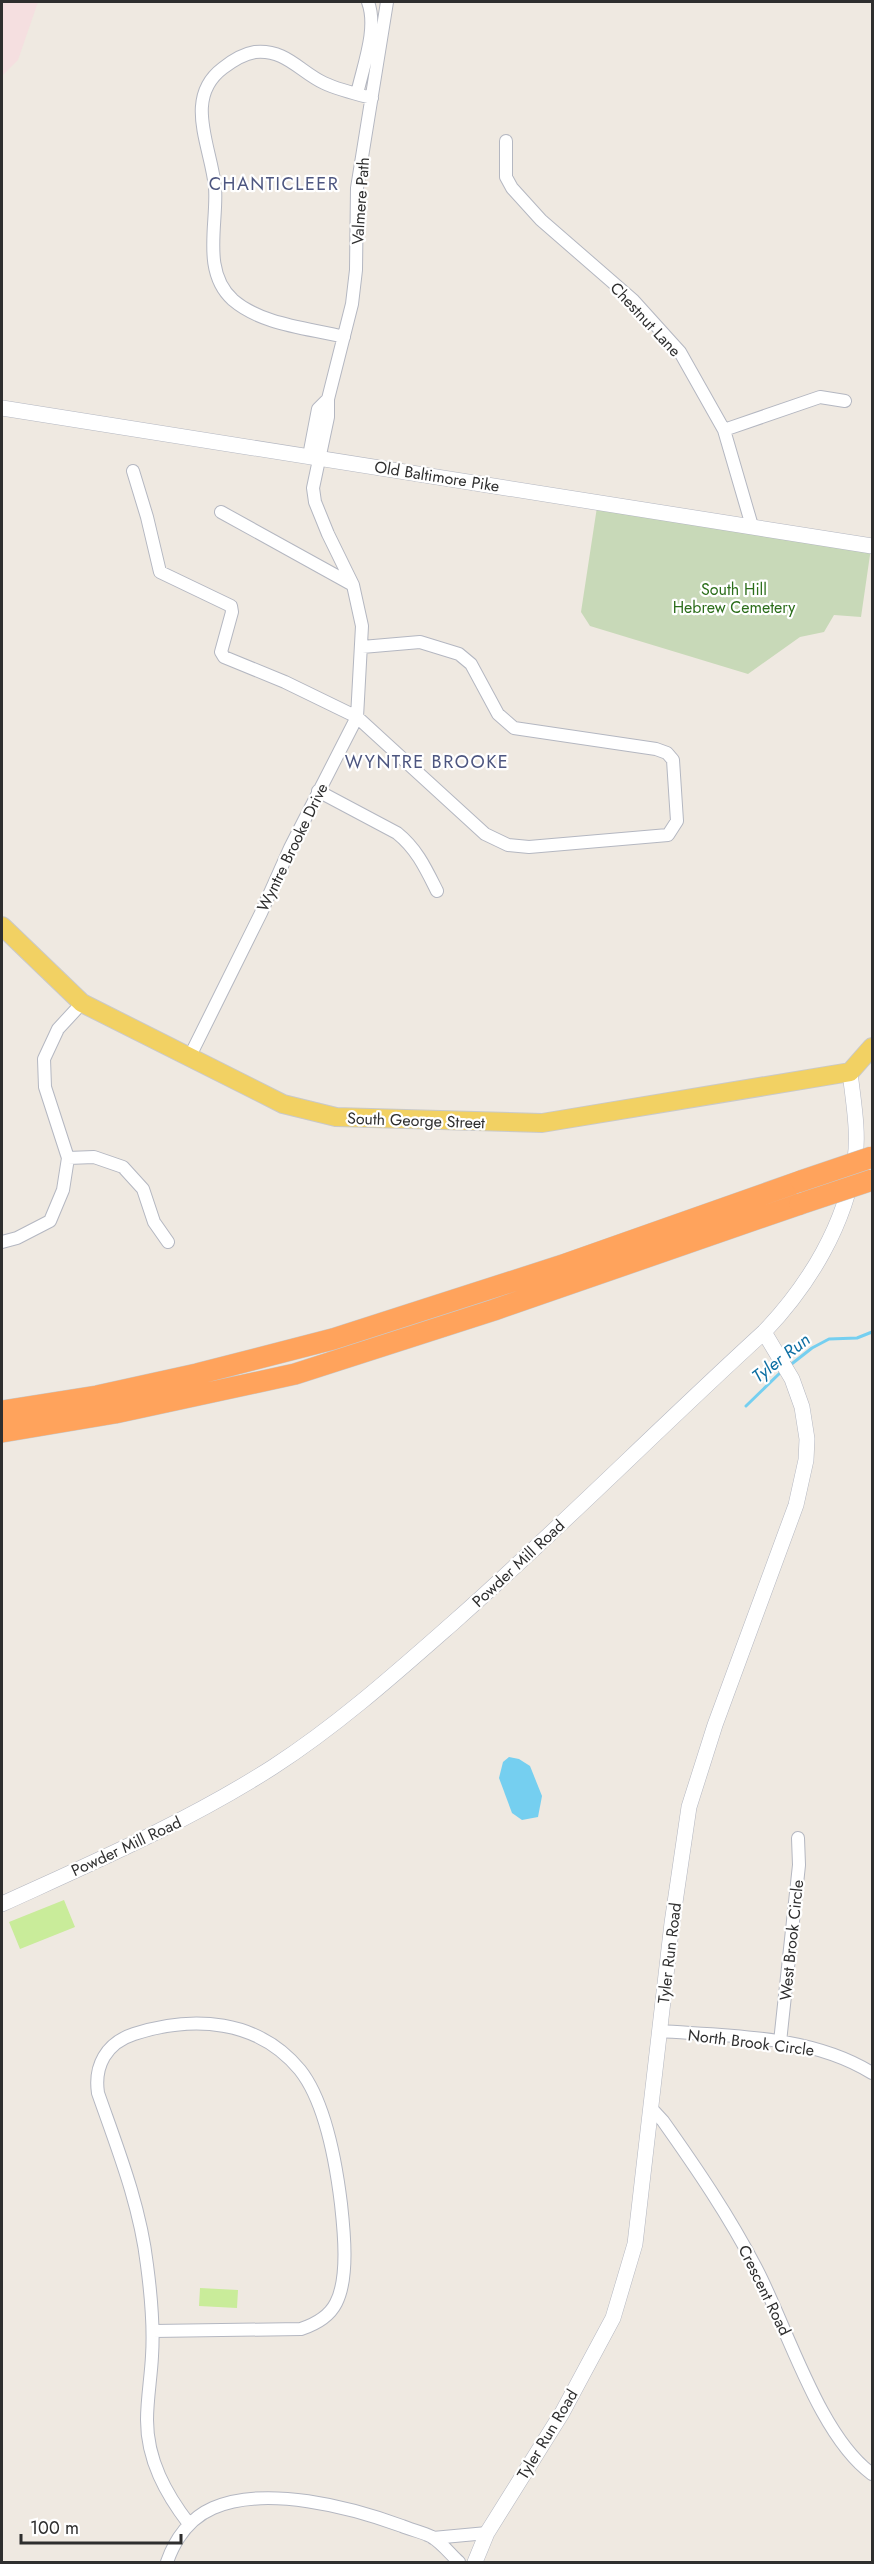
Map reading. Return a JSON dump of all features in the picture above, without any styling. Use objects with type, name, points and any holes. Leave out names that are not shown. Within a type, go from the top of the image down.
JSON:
[{"type":"highway","points":[[2,1411],[108,1393],[197,1374],[333,1339],[563,1265],[873,1158]]},
{"type":"highway","points":[[2,1432],[115,1413],[295,1374],[505,1307],[873,1180]]},
{"type":"main road","name":"South George Street","points":[[2,926],[82,1003],[284,1104],[336,1117],[405,1121],[542,1123],[850,1072]]},
{"type":"main road","points":[[850,1072],[873,1047]]},
{"type":"street","points":[[357,94],[370,29],[372,12],[368,2]]},
{"type":"street","name":"Valmere Path","points":[[315,457],[328,417],[328,399],[354,293],[357,188],[387,2]]},
{"type":"street","points":[[344,337],[258,316],[232,299],[220,280],[212,258],[215,187],[200,106],[207,83],[214,75],[234,59],[254,52],[286,57],[323,82],[372,98]]},
{"type":"street","name":"Chestnut Lane","points":[[506,141],[506,177],[512,188],[541,220],[633,300],[680,352],[724,430],[752,526]]},
{"type":"street","points":[[724,430],[820,397],[845,400]]},
{"type":"street","name":"Old Baltimore Pike","points":[[2,408],[873,546]]},
{"type":"street","name":"Wyntre Brooke Drive","points":[[189,1058],[318,791],[357,717],[362,626],[353,585],[315,502],[313,488],[315,457]]},
{"type":"street","points":[[134,471],[160,572],[231,606],[232,612],[221,652],[224,657],[285,682],[357,717],[485,834],[508,845],[529,847],[668,835],[677,821],[673,760],[667,753],[656,749],[514,728],[498,714],[471,664],[459,654],[420,642],[362,647]]},
{"type":"street","points":[[221,512],[353,585]]},
{"type":"street","points":[[318,791],[397,833],[407,841],[420,856],[437,891]]},
{"type":"street","points":[[2,1242],[17,1238],[50,1221],[63,1190],[68,1158],[45,1087],[44,1059],[58,1029],[82,1003]]},
{"type":"street","name":"Powder Mill Road","points":[[2,1904],[130,1846],[200,1811],[273,1767],[326,1730],[384,1684],[475,1603],[765,1332],[785,1310],[823,1254],[848,1194],[855,1159],[856,1139],[850,1072]]},
{"type":"street","points":[[68,1158],[94,1157],[123,1167],[143,1189],[154,1222],[168,1242]]},
{"type":"street","name":"Tyler Run Road","points":[[475,2562],[487,2533],[562,2413],[613,2318],[635,2244],[682,1845],[689,1807],[715,1725],[796,1505],[806,1460],[807,1439],[802,1407],[786,1368],[765,1332]]},
{"type":"street","name":"West Brook Circle","points":[[780,2042],[799,1865],[798,1838]]},
{"type":"street","points":[[153,2331],[301,2329],[323,2319],[332,2309],[341,2291],[344,2226],[333,2153],[317,2101],[301,2071],[282,2052],[257,2036],[224,2024],[194,2022],[155,2028],[131,2035],[108,2051],[98,2069],[98,2093],[128,2177],[142,2234],[149,2277],[153,2331],[147,2421],[149,2438],[154,2463],[163,2485],[172,2502],[189,2524]]},
{"type":"street","name":"North Brook Circle","points":[[660,2031],[780,2042],[841,2056],[873,2073]]},
{"type":"street","name":"Crescent Road","points":[[651,2108],[663,2121],[727,2214],[758,2270],[822,2411],[837,2436],[862,2467],[873,2474]]},
{"type":"street","points":[[166,2562],[174,2545],[189,2524],[214,2508],[234,2502],[284,2500],[319,2503],[368,2514],[433,2538],[459,2562]]},
{"type":"street","points":[[433,2538],[487,2533]]},
{"type":"shaded area","points":[[2,2],[38,2],[18,60],[2,76]]},
{"type":"green space","name":"South Hill Hebrew Cemetery","points":[[597,507],[871,548],[861,617],[834,615],[824,632],[800,637],[748,674],[590,626],[581,612]]},
{"type":"green space","points":[[64,1900],[75,1927],[20,1949],[9,1922]]},
{"type":"green space","points":[[200,2288],[238,2290],[237,2308],[199,2306]]},
{"type":"water","points":[[509,1757],[519,1759],[530,1766],[542,1796],[538,1817],[522,1820],[512,1813],[499,1778],[503,1762]]},
{"type":"waterway","name":"Tyler Run","points":[[789,1366],[812,1348],[829,1339],[857,1338],[872,1332]]},
{"type":"waterway","name":"Tyler Run","points":[[746,1406],[781,1372]]},
{"type":"district","name":"CHANTICLEER","points":[[274,184]]},
{"type":"district","name":"WYNTRE BROOKE","points":[[427,762]]}]
